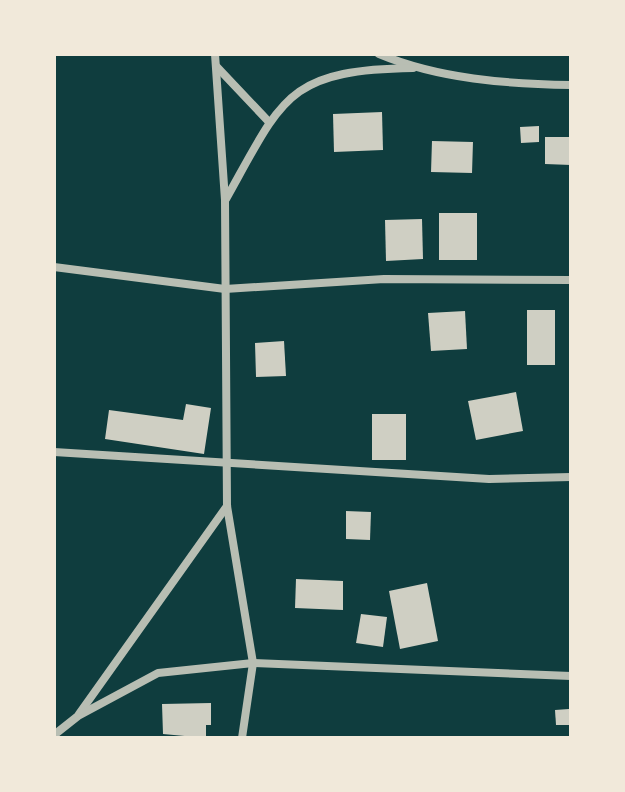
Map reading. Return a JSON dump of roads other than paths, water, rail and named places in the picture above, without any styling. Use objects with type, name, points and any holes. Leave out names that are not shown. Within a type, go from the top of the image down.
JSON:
[{"type":"street","points":[[215,54],[225,200],[227,506],[253,663],[242,738]]},
{"type":"street","points":[[379,54],[413,68]]},
{"type":"street","points":[[216,67],[269,122]]},
{"type":"street","points":[[225,200],[281,105],[328,75],[365,69],[413,68],[522,84],[571,85]]},
{"type":"street","points":[[54,267],[225,289],[384,279],[571,280]]},
{"type":"street","points":[[54,452],[489,479],[571,477]]},
{"type":"street","points":[[78,716],[227,506]]},
{"type":"street","points":[[54,735],[78,716],[158,673],[253,663],[571,676]]}]
